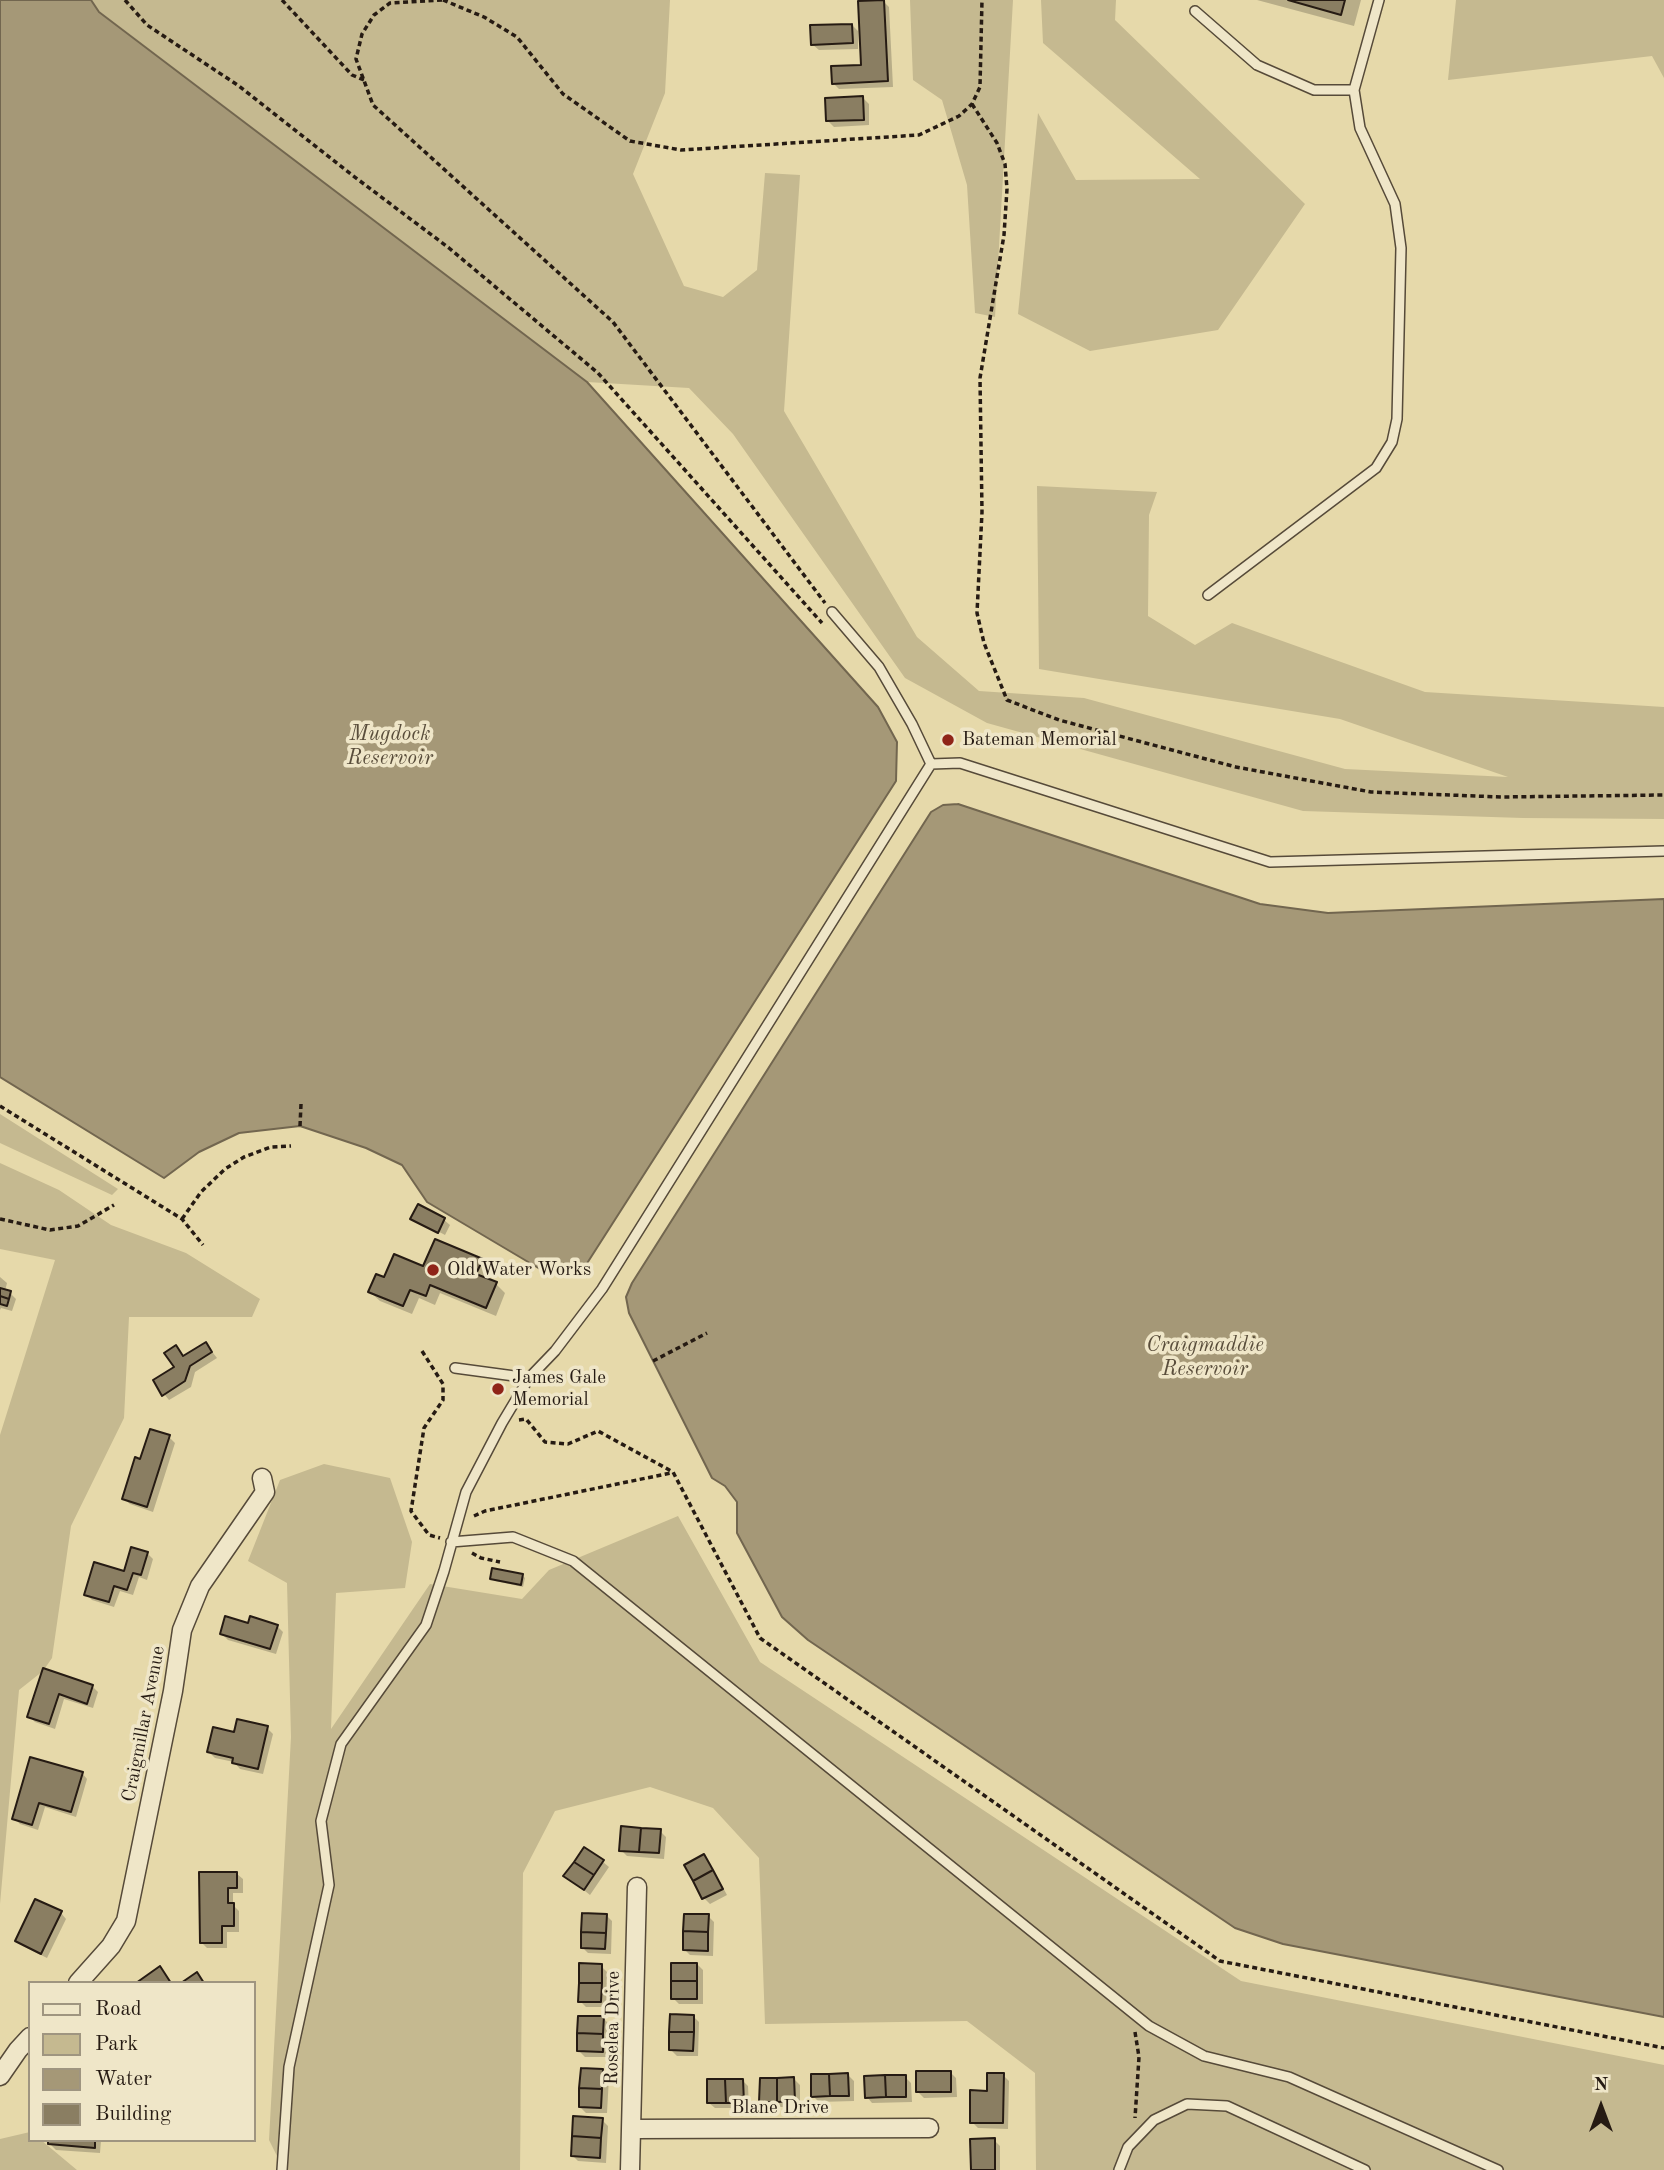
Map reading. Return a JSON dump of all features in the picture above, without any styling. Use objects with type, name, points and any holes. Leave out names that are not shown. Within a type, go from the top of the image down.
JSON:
[{"type":"street","name":"Craigmillar Avenue","points":[[80,1981],[111,1946],[126,1921],[170,1704],[182,1630],[200,1586],[265,1492],[262,1478]]},
{"type":"street","name":"Roselea Drive","points":[[630,2170],[637,1887]]},
{"type":"street","points":[[0,2076],[28,2039]]},
{"type":"street","name":"Blane Drive","points":[[632,2129],[929,2128]]},
{"type":"lane","points":[[1208,595],[1376,468],[1392,442],[1397,419],[1401,248],[1395,204],[1360,128],[1354,90],[1380,0]]},
{"type":"lane","points":[[1195,11],[1257,65],[1314,90],[1354,90]]},
{"type":"lane","points":[[832,612],[879,667],[912,724],[931,764]]},
{"type":"lane","points":[[931,764],[960,763],[1270,862],[1664,851]]},
{"type":"lane","points":[[282,2170],[289,2067],[329,1885],[321,1821],[341,1744],[426,1625],[466,1492],[529,1378],[555,1351],[603,1289],[931,764]]},
{"type":"lane","points":[[455,1368],[529,1378]]},
{"type":"lane","points":[[451,1542],[513,1537],[573,1561],[1141,2020],[1204,2056],[1289,2077],[1498,2170]]},
{"type":"lane","points":[[1119,2170],[1130,2145],[1154,2120],[1187,2104],[1227,2106],[1365,2170]]},
{"type":"path","points":[[125,0],[147,25],[239,86],[449,248],[598,373],[822,623]]},
{"type":"path","points":[[282,0],[352,75],[364,80]]},
{"type":"path","points":[[832,612],[613,322],[373,105],[356,59],[362,33],[374,15],[390,3],[443,0],[484,17],[517,37],[563,94],[630,141],[681,150],[919,135],[959,116],[972,104],[979,87],[982,0]]},
{"type":"path","points":[[972,104],[997,143],[1005,164],[1007,188],[1004,235],[980,378],[982,512],[976,613],[984,643],[1007,700],[1059,720],[1236,767],[1371,792],[1501,797],[1664,795]]},
{"type":"path","points":[[300,1126],[301,1104]]},
{"type":"path","points":[[0,1106],[182,1219],[203,1245]]},
{"type":"path","points":[[182,1219],[201,1192],[225,1169],[244,1157],[271,1147],[291,1146]]},
{"type":"path","points":[[0,1219],[50,1230],[79,1226],[114,1205]]},
{"type":"path","points":[[653,1361],[707,1333]]},
{"type":"path","points":[[422,1351],[443,1384],[443,1400],[424,1429],[411,1511],[429,1535],[451,1542],[481,1558],[500,1562]]},
{"type":"path","points":[[502,1423],[526,1419],[545,1441],[568,1444],[598,1431],[673,1472],[760,1639],[1220,1961],[1664,2048]]},
{"type":"path","points":[[457,1522],[485,1511],[673,1472]]},
{"type":"path","points":[[1130,2145],[1138,2094],[1139,2057],[1135,2030],[1141,2020]]},
{"type":"green space","points":[[91,0],[670,0],[665,93],[633,174],[684,286],[723,297],[757,270],[765,173],[800,175],[784,411],[917,637],[979,691],[1084,698],[1345,769],[1508,777],[1340,719],[1039,669],[1037,486],[1157,492],[1149,515],[1148,616],[1195,645],[1232,623],[1425,692],[1664,707],[1664,819],[1523,818],[1303,811],[987,723],[905,678],[733,434],[689,388],[587,382],[99,11]]},
{"type":"green space","points":[[910,0],[1013,0],[995,317],[975,313],[967,185],[942,100],[913,80]]},
{"type":"green space","points":[[1041,0],[1116,0],[1115,20],[1305,204],[1218,330],[1090,351],[1018,314],[1038,113],[1076,180],[1200,179],[1043,43]]},
{"type":"green space","points":[[1456,0],[1664,0],[1664,78],[1652,56],[1448,80]]},
{"type":"green space","points":[[0,1114],[118,1189],[112,1195],[0,1143]]},
{"type":"green space","points":[[0,1163],[59,1190],[111,1225],[186,1253],[260,1299],[252,1317],[129,1317],[124,1418],[71,1526],[52,1658],[43,1671],[19,1690],[0,1904],[0,1435],[55,1260],[0,1249]]},
{"type":"green space","points":[[324,1464],[390,1478],[412,1542],[405,1588],[336,1593],[331,1729],[430,1584],[522,1599],[549,1570],[678,1516],[760,1662],[1241,1981],[1664,2065],[1664,2170],[1036,2170],[1035,2073],[967,2021],[765,2024],[759,1858],[713,1808],[650,1787],[555,1811],[523,1873],[520,2170],[284,2170],[269,2140],[291,1737],[287,1583],[248,1561],[280,1480]]},
{"type":"green space","points":[[28,2132],[28,2142],[43,2142],[77,2170],[0,2170],[0,2139]]},
{"type":"water","name":"Mugdock Reservoir","points":[[0,0],[91,0],[99,12],[587,382],[878,707],[897,742],[896,781],[584,1268],[567,1275],[540,1269],[427,1202],[402,1165],[366,1148],[300,1126],[239,1133],[199,1152],[164,1178],[0,1077]]},
{"type":"water","name":"Craigmaddie Reservoir","points":[[958,804],[1260,904],[1328,913],[1664,899],[1664,2017],[1283,1944],[1235,1928],[808,1640],[782,1617],[737,1533],[737,1502],[725,1486],[712,1478],[629,1313],[626,1297],[632,1283],[931,812],[943,805]]},
{"type":"building","points":[[884,0],[888,81],[832,84],[831,66],[861,65],[858,1]]},
{"type":"building","points":[[1288,0],[1345,0],[1341,15]]},
{"type":"building","points":[[852,24],[853,43],[811,45],[810,25]]},
{"type":"building","points":[[863,96],[864,120],[826,121],[825,98]]},
{"type":"building","points":[[418,1204],[445,1218],[438,1233],[410,1219]]},
{"type":"building","name":"Old Water Works","points":[[435,1239],[483,1259],[476,1274],[497,1282],[486,1308],[430,1285],[426,1296],[410,1290],[403,1306],[368,1292],[376,1274],[384,1277],[394,1254],[423,1266]]},
{"type":"building","points":[[0,1288],[11,1291],[9,1299],[0,1296]]},
{"type":"building","points":[[0,1296],[9,1299],[7,1306],[0,1304]]},
{"type":"building","points":[[206,1342],[212,1352],[190,1366],[185,1381],[162,1396],[153,1380],[174,1367],[164,1353],[176,1345],[183,1356]]},
{"type":"building","points":[[150,1429],[170,1435],[147,1507],[122,1499],[135,1457],[140,1459]]},
{"type":"building","points":[[131,1547],[148,1552],[141,1575],[133,1573],[127,1590],[114,1586],[109,1602],[84,1595],[94,1562],[124,1571]]},
{"type":"building","points":[[492,1568],[523,1574],[521,1585],[490,1579]]},
{"type":"building","points":[[225,1616],[248,1623],[250,1616],[278,1625],[270,1649],[220,1634]]},
{"type":"building","points":[[43,1668],[93,1685],[87,1704],[59,1694],[49,1724],[27,1717]]},
{"type":"building","points":[[237,1719],[268,1726],[258,1769],[232,1763],[233,1758],[207,1752],[213,1727],[234,1732]]},
{"type":"building","points":[[30,1757],[83,1772],[71,1812],[39,1803],[32,1825],[12,1819]]},
{"type":"building","points":[[621,1826],[641,1828],[639,1852],[619,1851]]},
{"type":"building","points":[[641,1828],[661,1829],[659,1853],[639,1852]]},
{"type":"building","points":[[584,1847],[604,1860],[594,1875],[574,1862]]},
{"type":"building","points":[[704,1854],[713,1870],[693,1881],[684,1865]]},
{"type":"building","points":[[574,1862],[594,1875],[584,1890],[563,1876]]},
{"type":"building","points":[[713,1870],[723,1889],[702,1899],[693,1881]]},
{"type":"building","points":[[199,1872],[237,1872],[237,1888],[228,1888],[228,1903],[234,1903],[234,1926],[222,1926],[222,1943],[200,1943]]},
{"type":"building","points":[[35,1899],[62,1911],[41,1954],[15,1941]]},
{"type":"building","points":[[582,1913],[607,1914],[606,1933],[581,1932]]},
{"type":"building","points":[[684,1914],[709,1914],[708,1932],[683,1931]]},
{"type":"building","points":[[683,1931],[708,1932],[708,1951],[683,1950]]},
{"type":"building","points":[[581,1932],[606,1933],[605,1949],[581,1948]]},
{"type":"building","points":[[579,1963],[602,1964],[602,1983],[579,1983]]},
{"type":"building","points":[[671,1963],[697,1963],[697,1981],[671,1981]]},
{"type":"building","points":[[160,1966],[170,1981],[139,1981]]},
{"type":"building","points":[[197,1972],[203,1981],[184,1981]]},
{"type":"building","points":[[671,1981],[697,1981],[697,1999],[671,1999]]},
{"type":"building","points":[[579,1983],[602,1983],[601,2002],[578,2002]]},
{"type":"building","points":[[670,2014],[694,2015],[694,2032],[669,2032]]},
{"type":"building","points":[[578,2016],[604,2016],[603,2034],[577,2033]]},
{"type":"building","points":[[669,2032],[694,2032],[693,2051],[669,2050]]},
{"type":"building","points":[[577,2033],[603,2034],[603,2052],[577,2051]]},
{"type":"building","points":[[581,2068],[603,2069],[602,2089],[579,2088]]},
{"type":"building","points":[[916,2071],[951,2071],[951,2092],[916,2092]]},
{"type":"building","points":[[848,2073],[849,2096],[830,2096],[829,2074]]},
{"type":"building","points":[[987,2073],[1004,2073],[1003,2123],[970,2123],[970,2090],[987,2091]]},
{"type":"building","points":[[811,2074],[829,2074],[830,2096],[811,2097]]},
{"type":"building","points":[[885,2075],[906,2075],[906,2097],[886,2097]]},
{"type":"building","points":[[885,2075],[886,2097],[865,2098],[864,2076]]},
{"type":"building","points":[[794,2077],[795,2101],[777,2102],[777,2078]]},
{"type":"building","points":[[760,2078],[777,2078],[777,2102],[759,2102]]},
{"type":"building","points":[[707,2079],[725,2079],[726,2103],[707,2103]]},
{"type":"building","points":[[725,2079],[743,2079],[744,2103],[726,2103]]},
{"type":"building","points":[[579,2088],[602,2089],[601,2108],[579,2107]]},
{"type":"building","points":[[573,2116],[603,2118],[601,2138],[572,2136]]},
{"type":"building","points":[[572,2136],[601,2138],[600,2158],[571,2156]]},
{"type":"building","points":[[995,2138],[995,2170],[971,2170],[970,2139]]},
{"type":"building","points":[[95,2142],[95,2148],[48,2144]]},
{"type":"place","name":"Bateman Memorial","points":[[948,740]]},
{"type":"place","name":"Old Water Works","points":[[433,1270]]},
{"type":"place","name":"James Gale Memorial","points":[[498,1389]]}]
